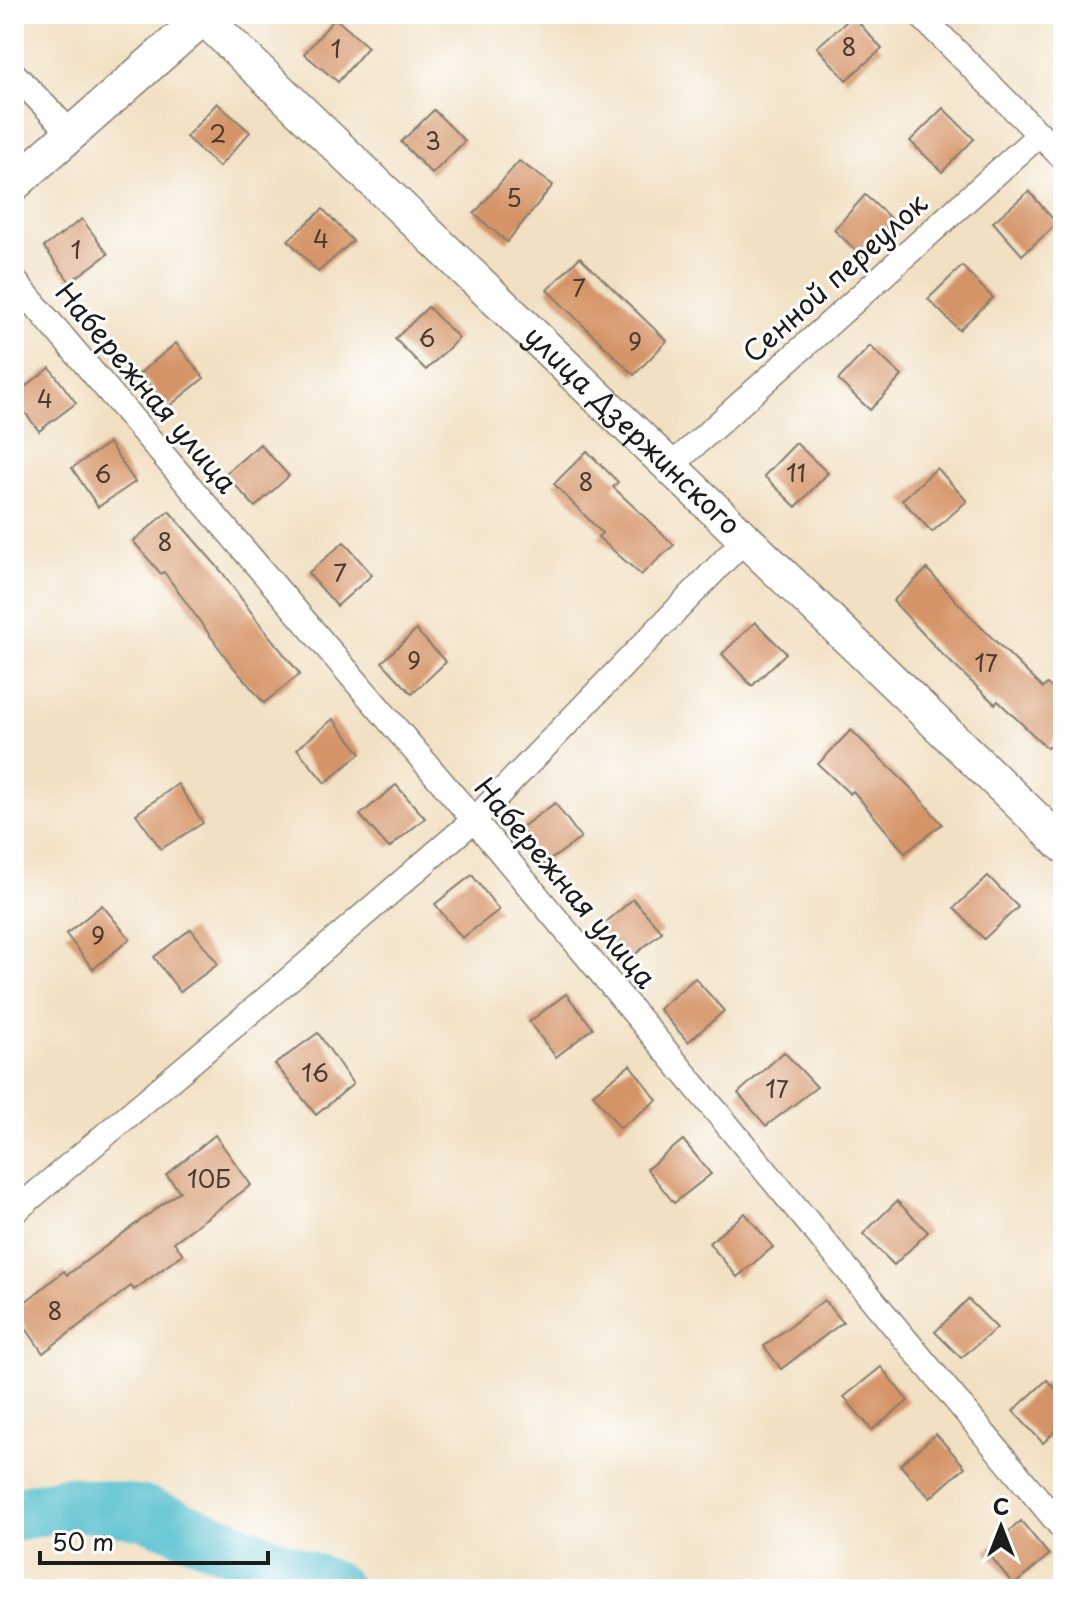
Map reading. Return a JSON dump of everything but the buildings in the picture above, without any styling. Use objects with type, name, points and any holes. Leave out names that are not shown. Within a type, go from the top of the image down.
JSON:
[{"type":"street","points":[[919,14],[1063,158]]},
{"type":"street","points":[[14,184],[205,16]]},
{"type":"street","name":"улица Дзержинского","points":[[205,16],[1063,845]]},
{"type":"street","points":[[14,74],[71,133]]},
{"type":"street","name":"Сенной переулок","points":[[670,467],[1040,134]]},
{"type":"street","name":"Набережная улица","points":[[14,280],[474,820],[1063,1529]]},
{"type":"street","points":[[14,1212],[474,820],[745,539]]},
{"type":"waterway","points":[[14,1514],[68,1503],[145,1513],[335,1589]]}]
